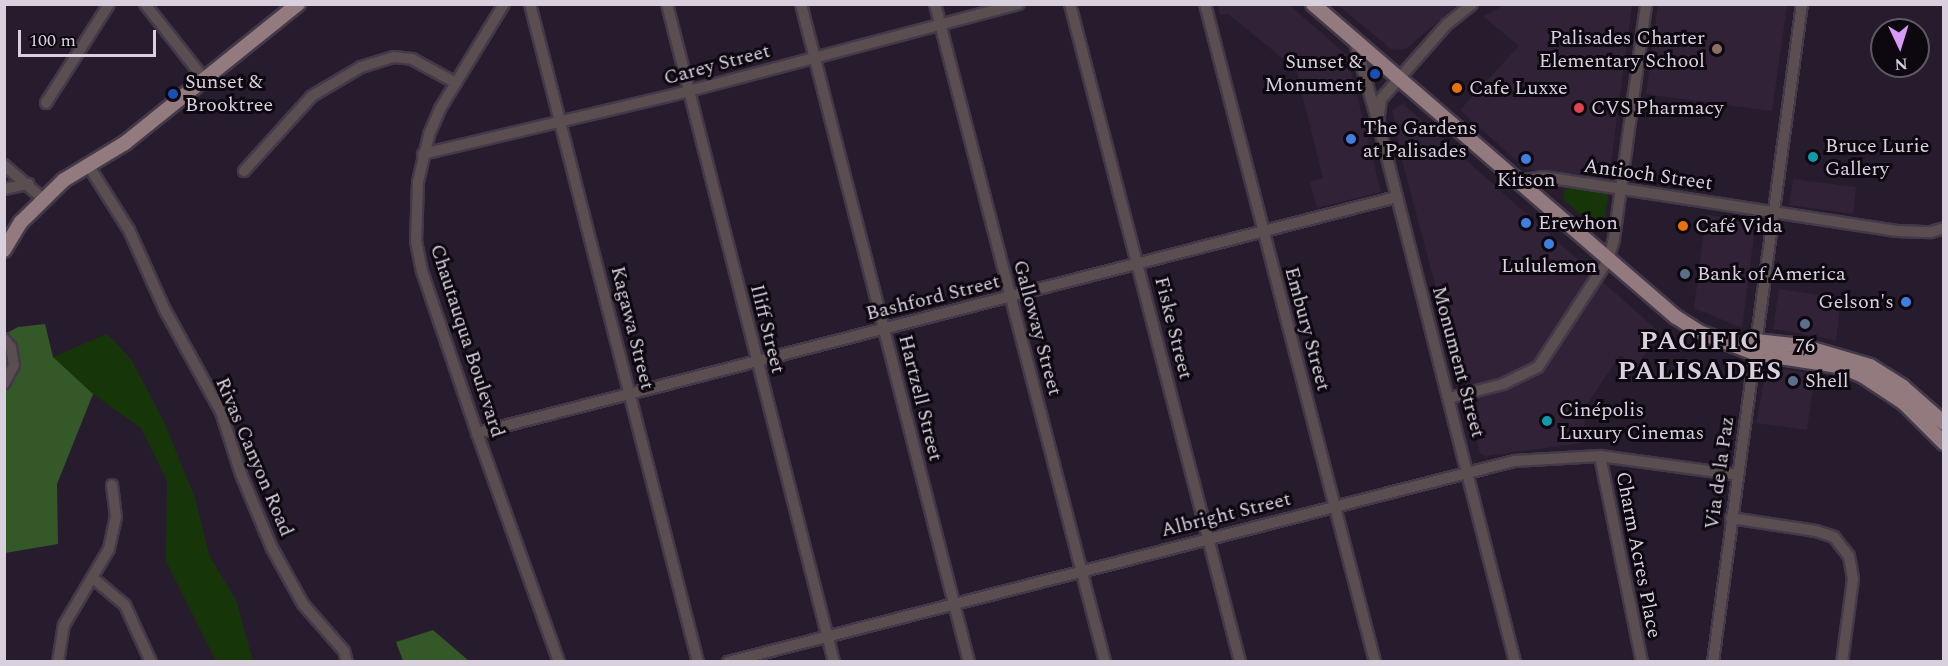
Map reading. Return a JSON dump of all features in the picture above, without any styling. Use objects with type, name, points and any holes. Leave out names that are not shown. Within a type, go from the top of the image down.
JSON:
[{"type":"main road","points":[[4,250],[42,198],[125,142],[298,4]]},
{"type":"main road","points":[[1313,4],[1608,260],[1689,326],[1737,345],[1831,351],[1870,366],[1903,387],[1944,423]]},
{"type":"main road","points":[[1755,347],[1844,367],[1863,376],[1904,403],[1944,443]]},
{"type":"street","points":[[46,103],[109,4]]},
{"type":"street","points":[[145,4],[205,80]]},
{"type":"street","name":"Chautauqua Boulevard","points":[[504,4],[440,109],[423,154],[416,203],[416,241],[422,271],[477,433],[559,662]]},
{"type":"street","name":"Kagawa Street","points":[[530,4],[698,662]]},
{"type":"street","name":"Iliff Street","points":[[667,4],[834,662]]},
{"type":"street","name":"Hartzell Street","points":[[801,4],[969,662]]},
{"type":"street","name":"Galloway Street","points":[[935,4],[1105,662]]},
{"type":"street","name":"Carey Street","points":[[423,154],[689,92],[1019,4]]},
{"type":"street","name":"Fiske Street","points":[[1070,4],[1240,662]]},
{"type":"street","name":"Embury Street","points":[[1205,4],[1375,662]]},
{"type":"street","name":"Monument Street","points":[[1472,4],[1447,24],[1381,99],[1378,122],[1515,662]]},
{"type":"street","points":[[1449,398],[1499,386],[1534,370],[1572,319],[1608,260],[1621,189],[1646,4]]},
{"type":"street","name":"Via de la Paz","points":[[1713,662],[1802,4]]},
{"type":"street","points":[[1354,39],[1378,122]]},
{"type":"street","points":[[244,171],[312,96],[361,67],[394,57],[412,59],[456,83]]},
{"type":"street","points":[[4,165],[42,198]]},
{"type":"street","name":"Rivas Canyon Road","points":[[88,165],[129,230],[165,310],[221,412],[241,474],[272,548],[303,604],[344,651],[346,662]]},
{"type":"street","name":"Antioch Street","points":[[1518,181],[1537,177],[1897,231],[1931,232],[1944,228]]},
{"type":"street","points":[[4,189],[28,184]]},
{"type":"street","name":"Bashford Street","points":[[477,433],[1397,197]]},
{"type":"street","points":[[4,339],[11,347],[14,365],[4,384]]},
{"type":"street","name":"Albright Street","points":[[728,662],[1208,537],[1468,472],[1536,458],[1600,456],[1738,475]]},
{"type":"street","name":"Charm Acres Place","points":[[1600,456],[1641,662]]},
{"type":"street","points":[[58,662],[64,625],[94,579],[114,531],[117,505],[112,485]]},
{"type":"street","points":[[1731,518],[1816,531],[1834,537],[1849,556],[1853,579],[1842,662]]},
{"type":"street","points":[[94,579],[125,605],[151,662]]},
{"type":"shaded area","points":[[1507,4],[1632,5],[1609,178],[1526,169],[1460,110],[1519,46],[1483,16]]},
{"type":"shaded area","points":[[1218,5],[1289,5],[1347,55],[1381,192],[1317,208],[1310,182],[1323,178],[1296,69],[1228,14],[1220,15]]},
{"type":"shaded area","points":[[1338,5],[1457,5],[1406,49],[1392,50]]},
{"type":"shaded area","name":"Palisades Charter Elementary School","points":[[1658,5],[1787,5],[1772,111],[1646,94]]},
{"type":"shaded area","points":[[1403,104],[1659,332],[1636,368],[1620,355],[1586,406],[1583,443],[1485,456],[1480,453],[1403,164],[1392,110]]},
{"type":"shaded area","points":[[1793,179],[1856,187],[1853,214],[1789,205]]},
{"type":"shaded area","points":[[1706,215],[1756,221],[1742,328],[1694,308]]},
{"type":"shaded area","points":[[1779,289],[1841,298],[1836,340],[1773,329]]},
{"type":"shaded area","points":[[1772,368],[1815,373],[1807,430],[1756,423],[1765,375]]},
{"type":"green space","points":[[1565,188],[1609,193],[1603,226],[1594,226],[1563,199]]},
{"type":"green space","points":[[45,324],[53,357],[93,394],[57,484],[58,544],[5,553],[5,334],[18,327]]},
{"type":"green space","points":[[107,334],[131,359],[164,422],[195,498],[209,555],[236,600],[253,661],[216,661],[166,561],[167,481],[141,428],[93,394],[53,357]]},
{"type":"green space","points":[[433,630],[469,661],[403,661],[396,642]]},
{"type":"place","name":"Palisades Charter Elementary School","points":[[1717,49]]},
{"type":"place","name":"Sunset & Monument","points":[[1375,74]]},
{"type":"place","name":"Cafe Luxxe","points":[[1457,88]]},
{"type":"place","name":"Sunset & Brooktree","points":[[173,94]]},
{"type":"place","name":"CVS Pharmacy","points":[[1579,108]]},
{"type":"place","name":"The Gardens at Palisades","points":[[1351,139]]},
{"type":"place","name":"Bruce Lurie Gallery","points":[[1813,157]]},
{"type":"place","name":"Kitson","points":[[1526,159]]},
{"type":"place","name":"Erewhon","points":[[1526,223]]},
{"type":"place","name":"Café Vida","points":[[1683,226]]},
{"type":"place","name":"Lululemon","points":[[1549,244]]},
{"type":"place","name":"Bank of America","points":[[1685,274]]},
{"type":"place","name":"Gelson's","points":[[1906,302]]},
{"type":"place","name":"76","points":[[1805,324]]},
{"type":"place","name":"Shell","points":[[1793,381]]},
{"type":"place","name":"Cinépolis Luxury Cinemas","points":[[1547,421]]},
{"type":"district","name":"PACIFIC PALISADES","points":[[1700,357]]}]
